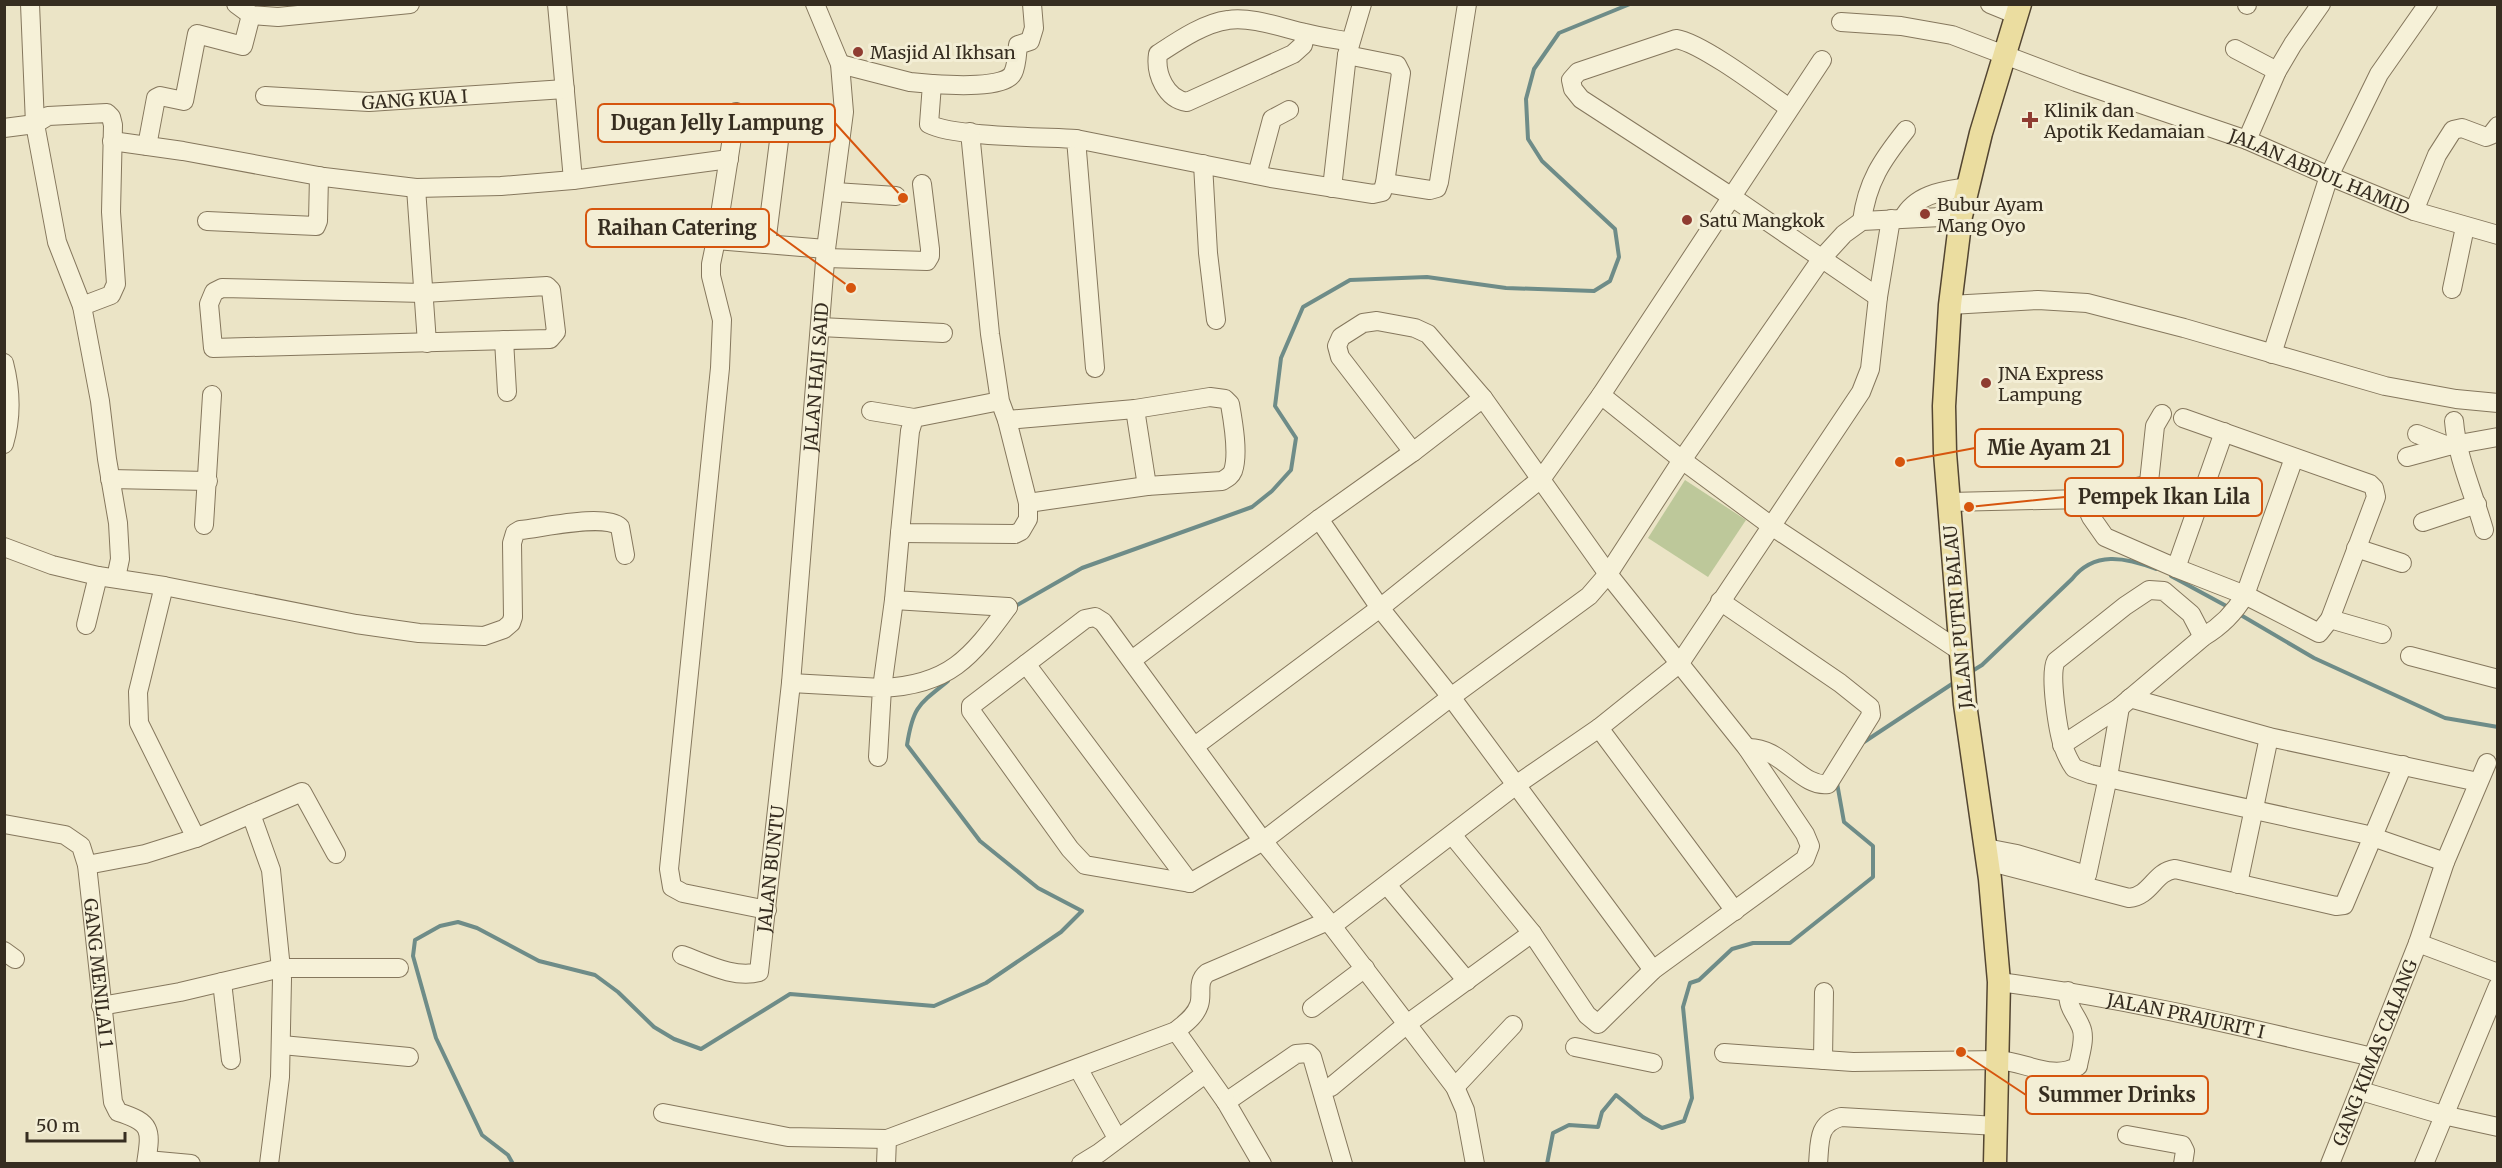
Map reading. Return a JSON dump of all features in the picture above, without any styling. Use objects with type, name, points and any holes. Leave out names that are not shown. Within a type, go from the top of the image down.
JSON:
[{"type":"main road","name":"JALAN PUTRI BALAU","points":[[1995,1164],[1999,982],[1986,855],[1961,661],[1944,406],[1950,304],[1961,216],[1981,133],[2018,10]]},
{"type":"street","points":[[30,4],[35,124],[57,242],[82,306],[100,401],[120,543],[116,578]]},
{"type":"street","points":[[236,4],[251,15],[278,17],[410,4]]},
{"type":"street","points":[[557,4],[573,180]]},
{"type":"street","name":"JALAN HAJI SAID","points":[[791,683],[826,253],[844,112],[840,64],[815,4]]},
{"type":"street","points":[[840,64],[910,82],[995,83],[1009,78],[1013,73],[1018,45],[1030,40],[1034,28],[1032,4]]},
{"type":"street","points":[[1332,188],[1348,48],[1362,4]]},
{"type":"street","points":[[1385,183],[1430,190],[1437,188],[1440,182],[1467,4]]},
{"type":"street","points":[[1990,4],[2018,10]]},
{"type":"street","points":[[2247,140],[2277,71],[2321,4]]},
{"type":"street","points":[[2272,354],[2329,176],[2379,74],[2428,4]]},
{"type":"street","points":[[147,146],[153,104],[156,98],[160,96],[184,101],[197,34],[243,46],[251,15]]},
{"type":"street","points":[[932,84],[929,124],[935,127],[970,132],[1076,139],[1257,176],[1373,194],[1382,192],[1401,73],[1397,65],[1305,33],[1285,27],[1227,20],[1213,24],[1174,44],[1158,54],[1157,62],[1165,89],[1178,101],[1187,102],[1293,54],[1303,45],[1305,33]]},
{"type":"street","name":"JALAN ABDUL HAMID","points":[[1841,22],[1900,26],[1952,35],[2076,82],[2247,140],[2414,211],[2498,235]]},
{"type":"street","points":[[1789,108],[1732,69],[1682,40],[1667,40],[1574,75],[1571,80],[1573,89],[1581,99],[1732,197],[1878,297]]},
{"type":"street","points":[[2235,49],[2277,71]]},
{"type":"street","points":[[1195,746],[1380,608],[1542,478],[1601,395],[1822,60]]},
{"type":"street","name":"GANG KUA I","points":[[265,96],[369,102],[565,89]]},
{"type":"street","points":[[1257,176],[1272,119],[1290,110]]},
{"type":"street","points":[[736,112],[711,264],[711,276],[722,320],[720,368],[697,576],[669,869],[672,887],[683,893],[767,910]]},
{"type":"street","points":[[4,128],[35,124],[48,116],[107,113],[112,120],[111,212],[115,289],[111,295],[82,306]]},
{"type":"street","points":[[766,244],[782,117]]},
{"type":"street","points":[[2414,211],[2437,155],[2453,130],[2462,128],[2486,137],[2491,135],[2498,126]]},
{"type":"street","points":[[1862,221],[1869,185],[1886,155],[1906,130]]},
{"type":"street","points":[[900,533],[1015,534],[1021,531],[1028,519],[1028,503],[1000,401],[990,334],[970,132]]},
{"type":"street","points":[[1076,139],[1095,368]]},
{"type":"street","points":[[112,141],[183,151],[319,176],[416,188],[501,186],[573,180],[729,159]]},
{"type":"street","points":[[1203,165],[1208,253],[1216,320]]},
{"type":"street","points":[[207,221],[316,226],[319,176]]},
{"type":"street","points":[[716,240],[766,244],[826,253],[927,261],[930,258],[930,249],[922,184]]},
{"type":"street","points":[[663,1113],[788,1137],[887,1139],[1176,1031],[1193,1016],[1199,1006],[1200,984],[1207,973],[1330,923],[1387,885],[1516,785],[1599,728],[1680,663],[1770,525],[1861,392],[1870,369],[1878,297],[1897,219],[1917,201],[1941,191],[1968,187]]},
{"type":"street","points":[[416,188],[427,343]]},
{"type":"street","points":[[835,192],[896,196]]},
{"type":"street","points":[[1475,1164],[1465,1110],[1455,1086],[1330,923],[1263,841],[1103,622],[1091,617],[972,705],[971,711],[1070,849],[1084,865],[1190,883],[1263,841],[1451,697],[1589,596],[1608,574],[1682,460],[1822,258],[1844,234],[1862,221],[1961,216]]},
{"type":"street","points":[[2452,289],[2466,227]]},
{"type":"street","points":[[547,286],[551,290],[556,332],[550,339],[213,348],[209,304],[214,292],[222,288],[423,293],[547,286]]},
{"type":"street","points":[[1950,304],[2038,300],[2087,303],[2184,328],[2385,386],[2456,399],[2498,403]]},
{"type":"street","points":[[1413,452],[1340,357],[1337,346],[1341,337],[1364,323],[1377,321],[1415,328],[1428,334],[1483,398],[1608,574],[1747,748],[1805,834],[1810,846],[1805,859],[1653,970],[1570,1051],[1653,1063]]},
{"type":"street","points":[[820,327],[943,333]]},
{"type":"street","points":[[504,340],[507,392]]},
{"type":"street","points":[[4,363],[10,397],[10,417],[4,444]]},
{"type":"street","points":[[204,525],[212,395]]},
{"type":"street","points":[[1601,395],[1682,460],[1961,661]]},
{"type":"street","points":[[1007,420],[1135,410],[1210,397],[1225,399],[1230,404],[1234,430],[1234,464],[1230,476],[1222,481],[1147,486],[1028,503]]},
{"type":"street","points":[[1132,660],[1483,398]]},
{"type":"street","points":[[870,411],[915,418],[1000,401]]},
{"type":"street","points":[[1135,410],[1147,486]]},
{"type":"street","points":[[1949,502],[2083,499],[2146,485],[2149,482],[2155,426],[2162,414]]},
{"type":"street","points":[[878,757],[882,688],[894,600],[910,431],[915,418]]},
{"type":"street","points":[[2083,499],[2091,517],[2105,537],[2316,633],[2324,629],[2330,619],[2376,497],[2374,488],[2370,484],[2183,418]]},
{"type":"street","points":[[2454,421],[2453,446],[2477,504],[2484,530]]},
{"type":"street","points":[[2176,568],[2224,432]]},
{"type":"street","points":[[2417,434],[2453,446]]},
{"type":"street","points":[[2407,457],[2498,437]]},
{"type":"street","points":[[2062,745],[2125,702],[2209,634],[2242,601],[2294,458]]},
{"type":"street","points":[[110,479],[208,481]]},
{"type":"street","points":[[2423,522],[2477,504]]},
{"type":"street","points":[[1319,519],[1380,608],[1451,697],[1653,970]]},
{"type":"street","points":[[4,547],[52,565],[98,576],[164,586],[378,627],[447,636],[484,636],[504,629],[511,623],[513,616],[512,543],[515,533],[597,521],[612,522],[620,527],[625,555]]},
{"type":"street","points":[[2356,549],[2402,563]]},
{"type":"street","points":[[86,625],[98,576]]},
{"type":"street","points":[[164,586],[138,692],[138,723],[196,838]]},
{"type":"street","points":[[2209,634],[2191,614],[2164,591],[2149,590],[2125,606],[2053,664],[2062,745],[2074,768],[2372,838],[2445,862]]},
{"type":"street","points":[[791,683],[882,688],[906,687],[927,682],[964,661],[1008,607],[894,600]]},
{"type":"street","points":[[1720,602],[1840,683],[1870,707],[1871,715],[1828,784],[1814,783],[1770,752],[1758,747],[1747,748]]},
{"type":"street","points":[[2330,619],[2382,634]]},
{"type":"street","points":[[2409,656],[2498,679]]},
{"type":"street","points":[[1026,664],[1190,883]]},
{"type":"street","name":"JALAN BUNTU","points":[[682,955],[729,971],[751,974],[759,972],[791,683]]},
{"type":"street","points":[[2125,702],[2269,737],[2478,782]]},
{"type":"street","points":[[2087,875],[2125,702]]},
{"type":"street","points":[[1599,728],[1735,911]]},
{"type":"street","points":[[2238,884],[2269,737]]},
{"type":"street","name":"GANG KIMAS CALANG","points":[[2330,1164],[2361,1091],[2372,1057],[2418,942],[2445,862],[2487,763]]},
{"type":"street","points":[[1986,855],[2129,898],[2144,894],[2160,874],[2175,869],[2336,906],[2344,905],[2403,765]]},
{"type":"street","points":[[87,865],[145,854],[196,838],[297,792],[304,792],[336,854]]},
{"type":"street","points":[[251,814],[271,870],[281,968],[282,1045],[269,1164]]},
{"type":"street","name":"GANG MENILAI 1","points":[[4,824],[65,835],[81,846],[87,865],[113,1102],[118,1112],[139,1118],[147,1127],[150,1140],[147,1162]]},
{"type":"street","points":[[1453,836],[1532,933],[1587,1015],[1598,1024]]},
{"type":"street","points":[[1986,855],[2017,854],[2131,887],[2144,894]]},
{"type":"street","points":[[1387,885],[1467,981]]},
{"type":"street","points":[[1331,1087],[1407,1024],[1532,933]]},
{"type":"street","name":"GANG KIMAS CALANG","points":[[2418,942],[2498,973]]},
{"type":"street","points":[[101,1006],[281,968],[399,968]]},
{"type":"street","points":[[1312,1008],[1365,968]]},
{"type":"street","points":[[222,982],[231,1060]]},
{"type":"street","name":"JALAN PRAJURIT I","points":[[1999,982],[2068,991],[2171,1010],[2372,1057]]},
{"type":"street","points":[[2424,1164],[2498,986]]},
{"type":"street","points":[[1725,1053],[1823,1060],[1999,1060],[2016,1062],[2036,1070],[2070,1071],[2078,1066],[2083,1036],[2081,1026],[2072,1013],[2068,991]]},
{"type":"street","points":[[1823,1060],[1824,992]]},
{"type":"street","points":[[1455,1086],[1513,1025]]},
{"type":"street","points":[[1176,1031],[1226,1102],[1262,1164]]},
{"type":"street","points":[[282,1045],[409,1057]]},
{"type":"street","points":[[1226,1102],[1296,1054],[1304,1051],[1308,1053],[1343,1164]]},
{"type":"street","points":[[1078,1068],[1117,1138]]},
{"type":"street","points":[[1081,1164],[1205,1074]]},
{"type":"street","points":[[2361,1091],[2443,1115],[2498,1127]]},
{"type":"street","points":[[1818,1164],[1819,1141],[1824,1127],[1829,1121],[1841,1117],[1997,1126]]},
{"type":"street","points":[[2127,1135],[2182,1145],[2185,1151],[2183,1164]]},
{"type":"street","points":[[885,1164],[887,1139]]},
{"type":"street","points":[[147,1162],[190,1164]]},
{"type":"green space","points":[[1685,480],[1746,520],[1708,577],[1648,538]]},
{"type":"waterway","points":[[1012,608],[1082,568],[1252,507],[1272,491],[1291,470],[1296,438],[1275,406],[1281,358],[1303,307],[1350,280],[1427,277],[1506,288],[1594,291],[1610,281],[1619,257],[1615,229],[1542,161],[1528,139],[1526,99],[1534,69],[1559,33],[1630,4]]},
{"type":"waterway","points":[[1969,673],[1982,665],[2090,564],[2111,559],[2133,562],[2156,569]]},
{"type":"waterway","points":[[2171,576],[2230,608]]},
{"type":"waterway","points":[[2239,614],[2314,658],[2445,718],[2498,727]]},
{"type":"waterway","points":[[513,1164],[508,1155],[482,1135],[436,1038],[413,956],[415,940],[440,926],[458,922],[477,928],[539,961],[595,975],[618,992],[654,1027],[674,1039],[701,1049],[790,994],[934,1006],[986,983],[1061,932],[1082,911],[1038,888],[980,841],[907,745],[918,708],[948,681]]},
{"type":"waterway","points":[[1864,742],[1955,682]]},
{"type":"waterway","points":[[1547,1164],[1553,1133],[1569,1125],[1598,1127],[1602,1112],[1616,1095],[1643,1117],[1662,1128],[1684,1121],[1692,1098],[1683,1007],[1690,983],[1699,980],[1732,949],[1753,943],[1790,943],[1873,877],[1873,846],[1844,822],[1837,783]]},
{"type":"place","name":"Masjid Al Ikhsan","points":[[858,52]]},
{"type":"place","name":"Klinik dan Apotik Kedamaian","points":[[2030,120]]},
{"type":"place","name":"Dugan Jelly Lampung","points":[[903,198]]},
{"type":"place","name":"Bubur Ayam Mang Oyo","points":[[1925,214]]},
{"type":"place","name":"Satu Mangkok","points":[[1687,220]]},
{"type":"place","name":"Raihan Catering","points":[[851,288]]},
{"type":"place","name":"JNA Express Lampung","points":[[1986,383]]},
{"type":"place","name":"Mie Ayam 21","points":[[1900,462]]},
{"type":"place","name":"Pempek Ikan Lila","points":[[1969,507]]},
{"type":"place","name":"Summer Drinks","points":[[1961,1052]]}]
